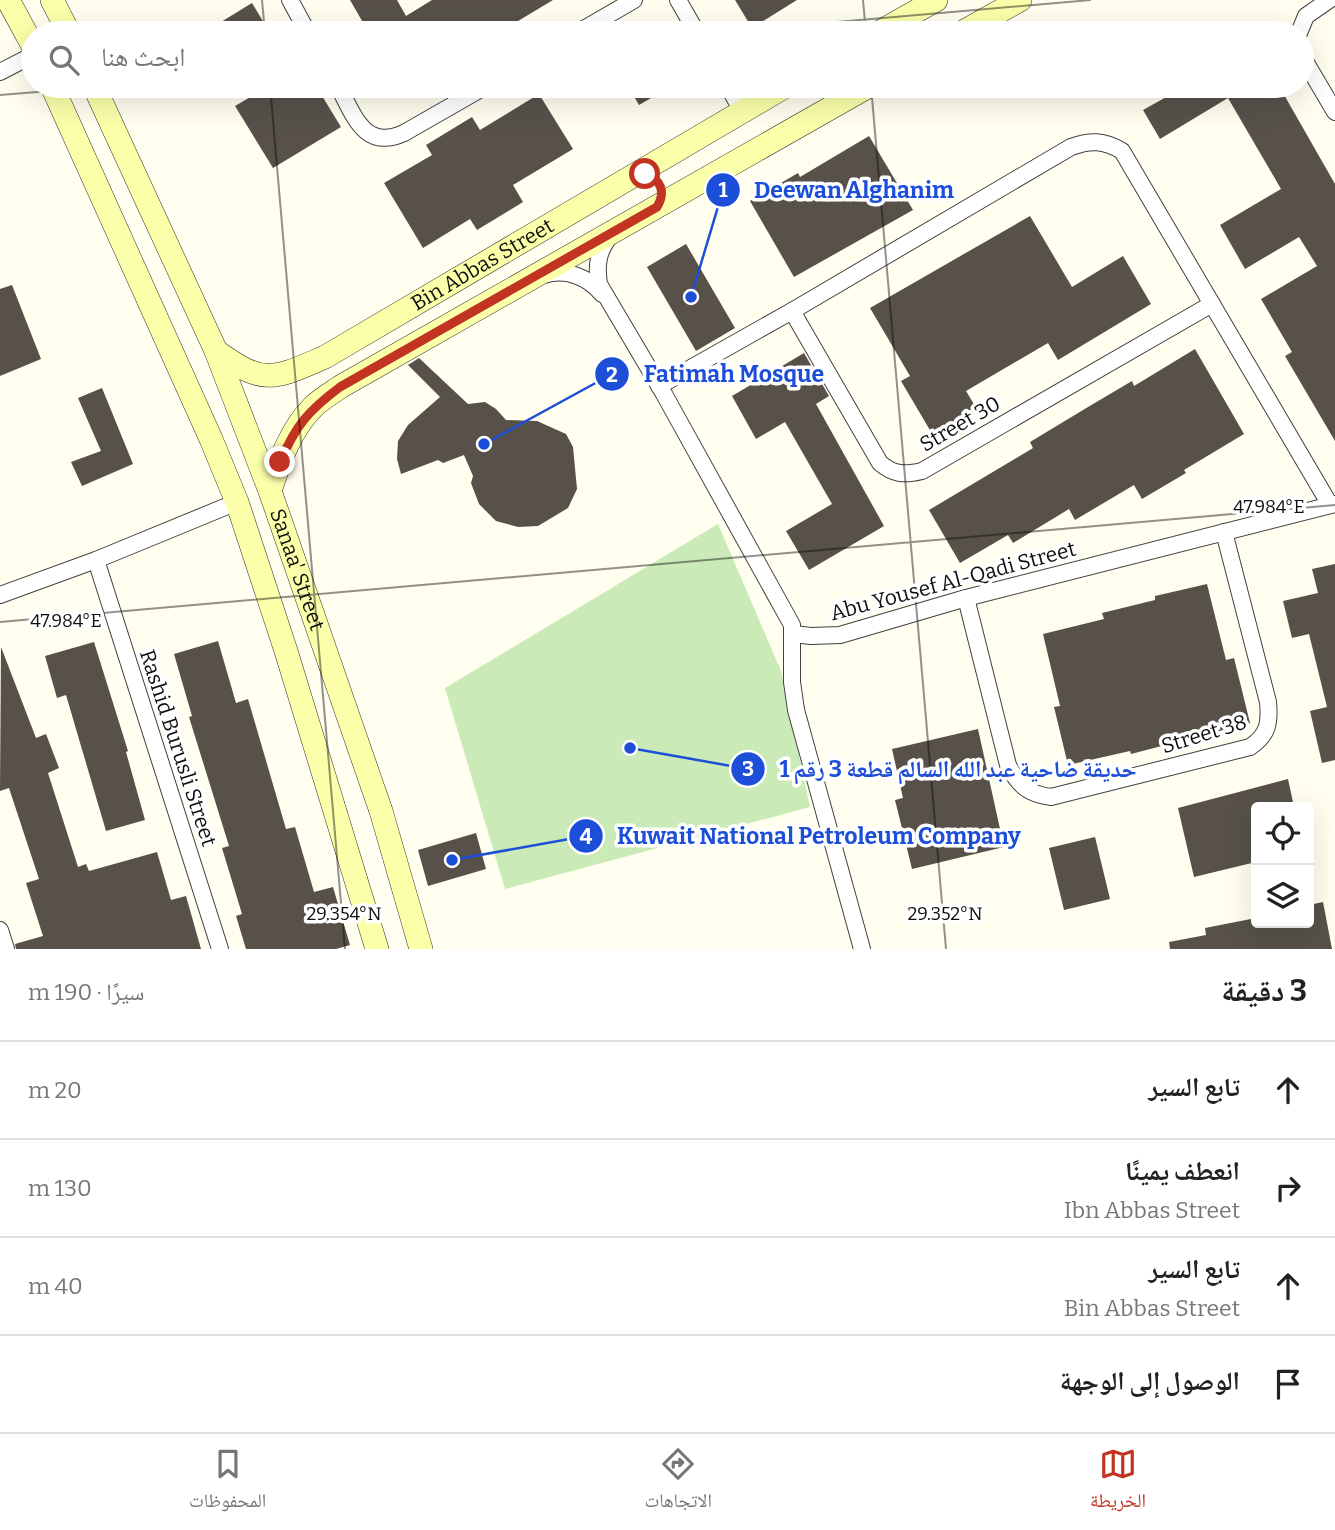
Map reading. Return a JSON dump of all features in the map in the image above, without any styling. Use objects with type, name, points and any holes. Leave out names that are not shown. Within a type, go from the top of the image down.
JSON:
[{"type":"main road","points":[[8,0],[21,24]]},
{"type":"main road","points":[[52,0],[63,21]]},
{"type":"main road","points":[[982,21],[1020,0]]},
{"type":"main road","points":[[896,21],[923,3]]},
{"type":"main road","name":"Sanaa' Street","points":[[57,98],[206,426],[237,502],[264,580],[377,949]]},
{"type":"main road","name":"Sanaa' Street","points":[[100,98],[216,351],[270,491],[381,811],[421,949]]},
{"type":"main road","name":"Bin Abbas Street","points":[[216,351],[238,368],[262,377],[284,373],[325,357],[765,98]]},
{"type":"main road","points":[[270,491],[292,434],[313,407],[340,387],[848,98]]},
{"type":"main road","points":[[691,142],[684,156],[690,171],[706,177],[713,174]]},
{"type":"main road","points":[[636,175],[645,174],[659,183],[662,200],[657,207]]},
{"type":"main road","points":[[325,357],[317,368],[321,382],[333,388],[340,387]]},
{"type":"main road","points":[[264,580],[269,587],[286,590],[298,578],[299,569]]},
{"type":"main road","points":[[286,652],[285,638],[290,627],[301,622],[313,624],[321,634]]},
{"type":"street","points":[[290,0],[301,21]]},
{"type":"street","points":[[598,21],[634,0]]},
{"type":"street","points":[[678,0],[690,21]]},
{"type":"street","points":[[1304,21],[1306,16],[1329,0]]},
{"type":"street","points":[[0,72],[21,61]]},
{"type":"street","points":[[1314,76],[1335,112]]},
{"type":"street","points":[[345,98],[368,134],[379,139],[404,133],[465,98]]},
{"type":"street","points":[[735,98],[742,111]]},
{"type":"street","points":[[659,386],[1071,147],[1093,141],[1103,142],[1122,151],[1333,504]]},
{"type":"street","points":[[614,232],[604,243],[597,263],[599,284],[792,625],[792,682],[796,710],[862,949]]},
{"type":"street","points":[[535,278],[550,273],[581,277],[595,285],[605,297]]},
{"type":"street","name":"Street 30","points":[[792,311],[880,463],[897,474],[909,474],[922,471],[1212,304]]},
{"type":"street","points":[[0,595],[96,560],[237,502]]},
{"type":"street","name":"Abu Yousef Al-Qadi Street","points":[[793,634],[839,635],[966,598],[1333,504]]},
{"type":"street","name":"Street 38","points":[[966,598],[1008,765],[1015,779],[1036,795],[1051,797],[1250,747],[1261,740],[1267,731],[1270,718],[1224,532]]},
{"type":"street","name":"Rashid Burusli Street","points":[[96,560],[220,949]]},
{"type":"street","points":[[0,930],[6,949]]},
{"type":"green space","points":[[718,524],[781,671],[810,807],[505,889],[445,688]]},
{"type":"building","points":[[350,0],[397,0],[406,16],[432,0],[553,0],[518,21],[362,21]]},
{"type":"building","points":[[735,0],[797,0],[763,21],[748,21]]},
{"type":"building","points":[[252,3],[263,21],[223,21]]},
{"type":"building","points":[[249,98],[323,98],[341,127],[273,168],[235,106]]},
{"type":"building","points":[[532,98],[541,98],[573,149],[513,185],[523,202],[477,230],[470,219],[423,248],[384,183],[432,155],[426,145],[472,117],[480,130]]},
{"type":"building","points":[[635,98],[651,98],[639,105]]},
{"type":"building","points":[[1164,98],[1228,98],[1160,139],[1143,110]]},
{"type":"building","points":[[1228,98],[1286,98],[1335,184],[1335,441],[1285,356],[1292,352],[1261,299],[1317,266],[1299,237],[1245,269],[1220,225],[1281,189]]},
{"type":"building","points":[[869,136],[913,210],[794,277],[750,201],[798,173],[800,177]]},
{"type":"building","points":[[1030,216],[1072,287],[1123,256],[1151,304],[1058,360],[1048,343],[966,391],[978,411],[934,437],[901,381],[910,376],[870,308]]},
{"type":"building","points":[[686,244],[735,328],[696,351],[647,267]]},
{"type":"building","points":[[12,285],[41,359],[0,376],[0,289]]},
{"type":"building","points":[[1195,349],[1244,434],[1142,499],[1134,485],[1075,520],[1069,509],[1013,543],[1008,535],[960,563],[929,510],[1033,448],[1030,442],[1132,381],[1134,386]]},
{"type":"building","points":[[804,353],[829,396],[816,404],[884,526],[809,570],[786,531],[832,504],[785,422],[756,439],[732,396]]},
{"type":"building","points":[[419,358],[468,404],[485,402],[506,420],[537,421],[566,434],[573,447],[577,489],[568,508],[538,526],[518,527],[496,521],[479,504],[471,483],[473,476],[464,455],[443,463],[438,460],[401,474],[397,459],[398,441],[408,425],[440,397],[408,365]]},
{"type":"building","points":[[102,388],[133,464],[82,486],[71,462],[101,451],[78,398]]},
{"type":"building","points":[[1335,564],[1335,760],[1322,763],[1310,711],[1327,707],[1309,634],[1292,638],[1283,601],[1318,593],[1312,569]]},
{"type":"building","points":[[1207,584],[1226,660],[1234,658],[1250,723],[1131,754],[1130,751],[1068,765],[1054,707],[1060,706],[1043,634],[1104,619],[1102,613],[1155,600],[1155,596]]},
{"type":"building","points":[[218,641],[236,703],[248,699],[286,829],[295,827],[314,892],[333,887],[350,945],[336,949],[246,949],[236,916],[242,914],[222,848],[229,846],[189,717],[192,716],[174,654]]},
{"type":"building","points":[[94,642],[128,751],[126,752],[145,820],[106,831],[66,695],[57,698],[45,656]]},
{"type":"building","points":[[1,647],[36,738],[46,734],[59,768],[48,773],[78,867],[86,864],[89,871],[157,852],[171,900],[186,896],[201,949],[16,949],[15,944],[43,936],[26,883],[39,879],[9,788],[0,791]]},
{"type":"building","points":[[978,729],[1004,847],[912,869],[895,800],[903,798],[892,749]]},
{"type":"building","points":[[1288,779],[1293,802],[1251,802],[1251,863],[1194,877],[1178,808]]},
{"type":"building","points":[[476,833],[486,869],[428,886],[418,850]]},
{"type":"building","points":[[1095,837],[1110,899],[1064,910],[1049,848]]},
{"type":"building","points":[[1323,902],[1332,949],[1170,949],[1169,942],[1206,935],[1205,928],[1251,919],[1251,928],[1314,928],[1314,904]]},
{"type":"place","name":"Deewan Alghanim","points":[[691,297]]},
{"type":"place","name":"Fatimah Mosque","points":[[484,444]]},
{"type":"place","name":"حديقة ضاحية عبد الله السالم قطعة 3 رقم 1","points":[[630,748]]},
{"type":"place","name":"Kuwait National Petroleum Company","points":[[452,860]]},
{"type":"route","points":[[280,462],[292,434],[313,407],[340,387],[657,207],[662,200],[662,191],[653,177],[645,174]]}]
